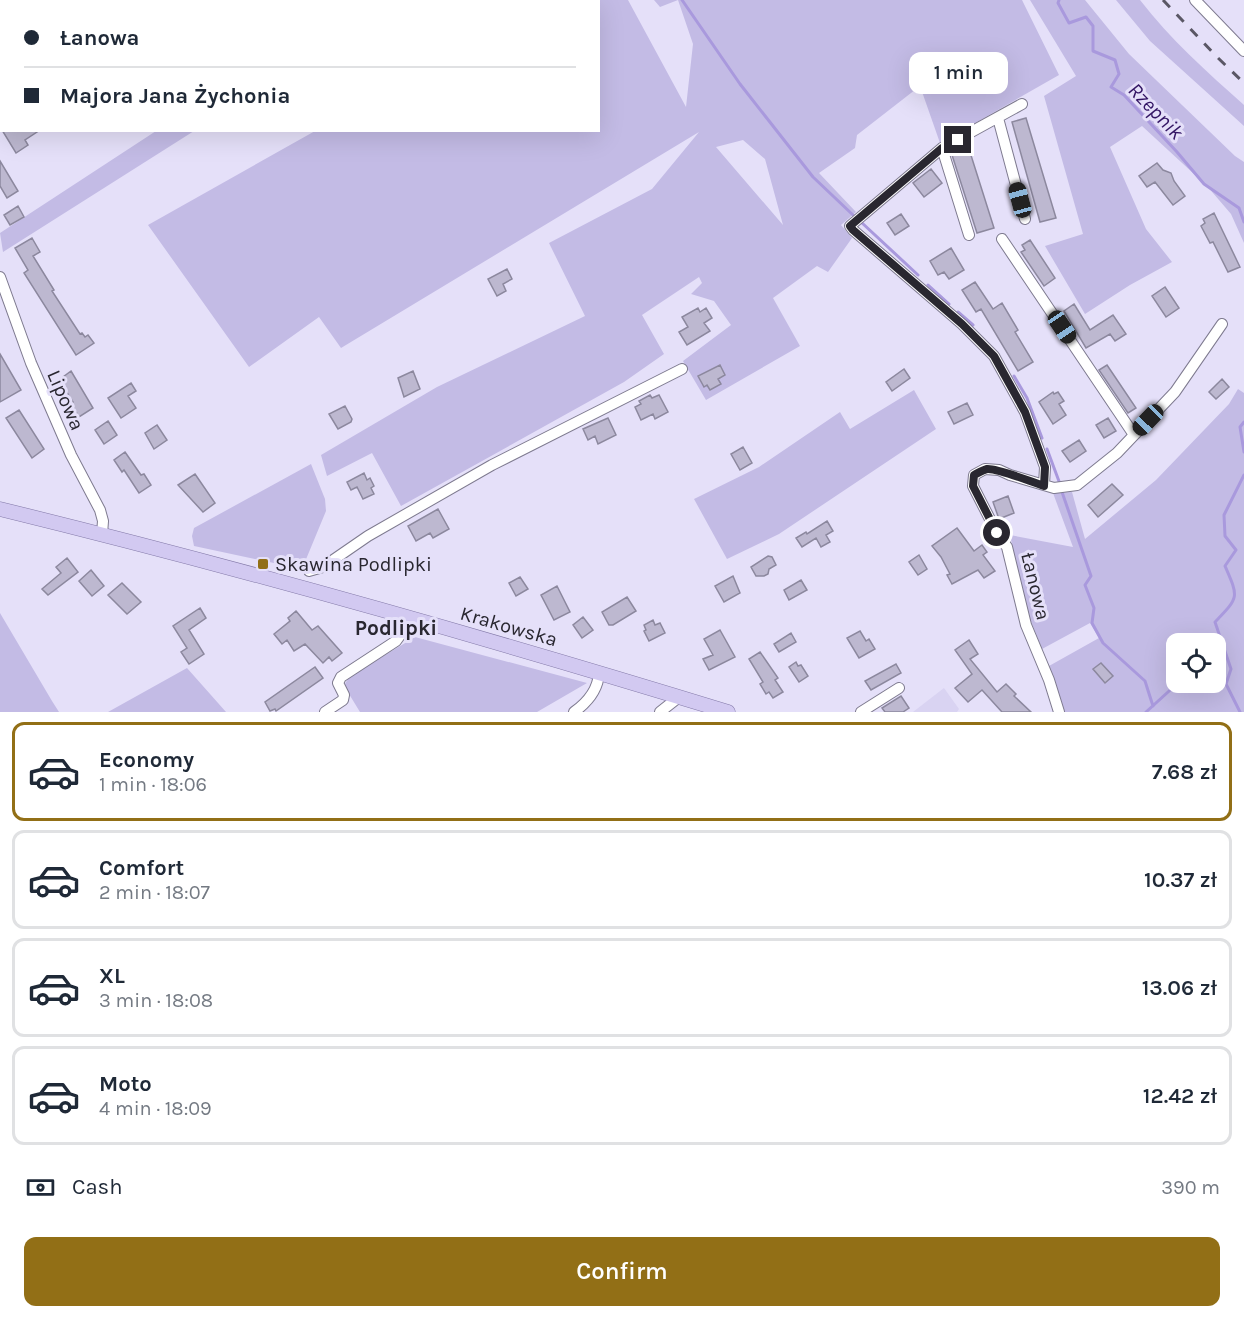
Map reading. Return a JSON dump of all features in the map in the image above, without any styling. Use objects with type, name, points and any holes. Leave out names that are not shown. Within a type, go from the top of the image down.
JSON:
[{"type":"main road","name":"Krakowska","points":[[0,509],[407,616],[728,712]]},
{"type":"street","points":[[1195,0],[1244,51]]},
{"type":"street","points":[[1022,104],[942,148],[850,226],[962,324],[994,356],[1025,412],[1045,467],[1044,486]]},
{"type":"street","points":[[998,118],[1025,219]]},
{"type":"street","points":[[942,148],[969,235]]},
{"type":"street","points":[[1002,239],[1134,435]]},
{"type":"street","name":"Lipowa","points":[[0,277],[31,363],[71,455],[100,510],[103,521],[102,534]]},
{"type":"street","name":"Łanowa","points":[[1059,712],[1049,680],[1026,625],[1007,547],[997,533],[973,486],[974,475],[986,469],[999,470],[1010,476],[1054,488],[1077,485],[1110,459],[1175,392],[1222,324]]},
{"type":"street","points":[[309,571],[323,567],[368,536],[492,465],[682,369]]},
{"type":"street","points":[[325,712],[343,700],[344,695],[339,683],[341,677],[396,641],[404,630],[407,616]]},
{"type":"street","points":[[574,712],[595,690],[599,673]]},
{"type":"street","points":[[861,712],[899,688]]},
{"type":"street","points":[[660,712],[680,697]]},
{"type":"shaded area","points":[[600,0],[628,0],[686,107],[693,44],[678,0],[1022,0],[1059,75],[940,143],[920,86],[857,135],[855,148],[819,173],[856,212],[841,225],[852,238],[828,272],[817,266],[773,298],[800,346],[706,400],[683,361],[731,325],[714,301],[691,294],[702,283],[699,277],[642,315],[664,354],[624,382],[401,506],[372,453],[327,476],[321,455],[437,387],[585,316],[549,243],[652,189],[699,132],[341,348],[319,317],[249,367],[148,225],[313,132],[600,132]],"holes":[[[743,140],[765,159],[783,225],[716,147]]]},
{"type":"shaded area","points":[[654,0],[678,0],[660,7]]},
{"type":"shaded area","points":[[1030,0],[1085,0],[1129,54],[1244,162],[1244,243],[1231,214],[1207,186],[1142,126],[1110,147],[1146,229],[1172,262],[1130,285],[1085,314],[1045,246],[1083,234],[1044,96],[1076,76]]},
{"type":"shaded area","points":[[1116,0],[1140,0],[1176,42],[1244,105],[1244,126],[1150,41]]},
{"type":"shaded area","points":[[154,132],[192,132],[3,252],[0,233]]},
{"type":"shaded area","points":[[1238,389],[1244,393],[1244,712],[1063,712],[1049,666],[1099,638],[1090,623],[1042,649],[1026,609],[1010,535],[1073,547],[1053,493],[1072,492],[1085,539],[1156,480],[1229,404]]},
{"type":"shaded area","points":[[914,390],[936,429],[779,534],[727,559],[694,499],[759,467],[840,412],[850,429]]},
{"type":"shaded area","points":[[311,464],[325,499],[326,511],[302,569],[194,546],[192,536],[194,528]]},
{"type":"shaded area","points":[[0,613],[52,701],[59,712],[0,712]]},
{"type":"shaded area","points":[[415,637],[587,683],[537,712],[360,712],[345,684],[349,677]]},
{"type":"shaded area","points":[[187,668],[226,712],[108,712]]},
{"type":"shaded area","points":[[944,688],[959,709],[957,712],[913,712]]},
{"type":"building","points":[[1026,118],[1056,218],[1040,222],[1012,122]]},
{"type":"building","points":[[3,132],[37,132],[25,140],[28,145],[16,153]]},
{"type":"building","points":[[969,149],[994,228],[977,233],[952,155]]},
{"type":"building","points":[[0,161],[18,191],[7,198],[0,186]]},
{"type":"building","points":[[1157,163],[1163,170],[1171,173],[1185,196],[1173,205],[1155,182],[1147,187],[1139,176]]},
{"type":"building","points":[[931,169],[942,183],[924,197],[913,183]]},
{"type":"building","points":[[18,206],[24,217],[10,225],[4,215]]},
{"type":"building","points":[[1214,213],[1240,267],[1228,272],[1213,242],[1210,243],[1201,226],[1205,223],[1203,219]]},
{"type":"building","points":[[901,214],[909,226],[895,235],[887,223]]},
{"type":"building","points":[[32,238],[40,252],[33,256],[54,290],[52,291],[80,334],[82,333],[85,337],[88,335],[94,343],[76,355],[24,273],[28,270],[15,248]]},
{"type":"building","points":[[1030,240],[1055,278],[1044,286],[1021,252],[1025,250],[1022,245]]},
{"type":"building","points":[[951,248],[964,270],[949,279],[944,272],[938,275],[930,261]]},
{"type":"building","points":[[507,269],[512,279],[503,284],[506,291],[497,296],[488,279]]},
{"type":"building","points":[[975,282],[993,309],[1002,303],[1018,330],[1015,332],[1033,362],[1018,371],[981,309],[976,312],[962,290]]},
{"type":"building","points":[[1165,287],[1179,308],[1166,317],[1152,296]]},
{"type":"building","points":[[1074,304],[1090,330],[1113,315],[1126,334],[1115,341],[1110,334],[1086,348],[1064,311]]},
{"type":"building","points":[[698,308],[700,312],[706,308],[712,318],[704,323],[710,331],[687,345],[679,332],[688,327],[682,317]]},
{"type":"building","points":[[0,354],[21,390],[0,402]]},
{"type":"building","points":[[720,365],[725,375],[718,379],[721,384],[710,390],[707,385],[704,387],[698,376]]},
{"type":"building","points":[[1107,365],[1136,408],[1128,413],[1099,370]]},
{"type":"building","points":[[904,369],[910,378],[892,391],[886,382]]},
{"type":"building","points":[[71,371],[93,408],[79,417],[71,403],[73,402],[59,380]]},
{"type":"building","points":[[413,371],[420,389],[404,397],[398,378]]},
{"type":"building","points":[[1222,379],[1229,387],[1216,399],[1209,392]]},
{"type":"building","points":[[131,383],[136,391],[128,396],[136,408],[121,418],[108,398]]},
{"type":"building","points":[[1053,392],[1054,394],[1058,392],[1064,401],[1059,404],[1066,415],[1053,424],[1039,402]]},
{"type":"building","points":[[650,395],[652,398],[659,395],[668,412],[655,419],[653,414],[641,420],[635,407],[641,404],[639,401]]},
{"type":"building","points":[[967,403],[973,415],[954,424],[948,412]]},
{"type":"building","points":[[345,406],[352,419],[351,422],[338,429],[329,414]]},
{"type":"building","points":[[19,410],[44,449],[32,458],[6,418]]},
{"type":"building","points":[[608,418],[616,435],[598,444],[595,436],[588,440],[583,429]]},
{"type":"building","points":[[1108,418],[1116,431],[1104,438],[1096,425]]},
{"type":"building","points":[[108,421],[117,435],[104,444],[95,430]]},
{"type":"building","points":[[157,425],[167,440],[154,449],[145,433]]},
{"type":"building","points":[[1079,440],[1086,451],[1070,462],[1062,451]]},
{"type":"building","points":[[743,447],[752,463],[740,470],[731,454]]},
{"type":"building","points":[[125,452],[151,485],[139,493],[124,470],[122,472],[114,460]]},
{"type":"building","points":[[364,473],[367,480],[370,478],[374,486],[371,488],[374,494],[363,499],[357,487],[351,490],[347,482]]},
{"type":"building","points":[[195,474],[215,503],[203,512],[178,485]]},
{"type":"building","points":[[1112,484],[1123,495],[1098,517],[1088,505]]},
{"type":"building","points":[[1008,496],[1014,513],[999,519],[993,502]]},
{"type":"building","points":[[438,509],[449,529],[433,538],[430,533],[416,541],[408,526]]},
{"type":"building","points":[[827,521],[833,531],[826,535],[830,542],[821,547],[816,538],[802,547],[796,538]]},
{"type":"building","points":[[957,528],[974,551],[982,545],[987,552],[983,555],[995,571],[984,578],[978,570],[952,584],[947,575],[950,574],[932,546]]},
{"type":"building","points":[[919,555],[927,569],[918,575],[909,562]]},
{"type":"building","points":[[768,556],[772,557],[776,565],[769,569],[768,574],[756,576],[751,567]]},
{"type":"building","points":[[67,558],[78,572],[48,595],[42,589],[61,573],[56,567]]},
{"type":"building","points":[[91,570],[104,586],[92,596],[79,581]]},
{"type":"building","points":[[733,576],[740,593],[724,602],[715,586]]},
{"type":"building","points":[[520,577],[528,589],[516,596],[509,583]]},
{"type":"building","points":[[801,580],[807,590],[789,600],[784,590]]},
{"type":"building","points":[[122,583],[141,602],[127,614],[108,595]]},
{"type":"building","points":[[557,586],[570,612],[554,620],[541,595]]},
{"type":"building","points":[[627,597],[636,611],[613,625],[609,625],[602,612]]},
{"type":"building","points":[[200,608],[206,618],[189,630],[204,654],[189,664],[181,652],[187,648],[173,626]]},
{"type":"building","points":[[296,611],[312,630],[318,626],[342,653],[332,661],[329,657],[323,663],[305,644],[294,651],[287,640],[282,644],[274,634],[290,621],[288,618]]},
{"type":"building","points":[[583,617],[593,630],[582,638],[573,625]]},
{"type":"building","points":[[653,620],[655,625],[660,623],[665,633],[649,641],[644,625]]},
{"type":"building","points":[[720,630],[735,657],[709,670],[703,659],[713,655],[704,639]]},
{"type":"building","points":[[860,631],[875,649],[859,658],[847,638]]},
{"type":"building","points":[[791,633],[796,642],[779,652],[774,644]]},
{"type":"building","points":[[969,640],[978,654],[970,659],[997,692],[1006,684],[1016,694],[1014,696],[1031,712],[1002,712],[982,690],[968,702],[955,688],[972,674],[955,650]]},
{"type":"building","points":[[760,652],[778,678],[775,680],[783,692],[773,698],[769,692],[766,694],[760,684],[763,682],[749,659]]},
{"type":"building","points":[[796,662],[798,666],[801,665],[808,676],[799,682],[789,667]]},
{"type":"building","points":[[1101,663],[1113,676],[1105,683],[1093,669]]},
{"type":"building","points":[[896,664],[901,673],[871,690],[865,681]]},
{"type":"building","points":[[315,667],[323,678],[276,711],[275,709],[270,711],[265,702]]},
{"type":"building","points":[[901,696],[909,708],[903,712],[885,712],[882,708]]},
{"type":"waterway","points":[[682,0],[740,84],[813,177],[853,215]]},
{"type":"waterway","name":"Rzepnik","points":[[1059,0],[1058,3],[1069,23],[1086,17],[1093,26],[1093,51],[1115,60],[1119,74],[1111,87],[1124,95],[1204,184],[1239,208],[1244,222]]},
{"type":"waterway","points":[[861,222],[918,275]]},
{"type":"waterway","points":[[928,285],[949,304]]},
{"type":"waterway","points":[[958,312],[973,325]]},
{"type":"waterway","points":[[1014,376],[1027,398],[1042,438]]},
{"type":"waterway","name":"Rzepnik","points":[[1244,422],[1240,427],[1244,452]]},
{"type":"waterway","points":[[1047,449],[1060,484]]},
{"type":"waterway","name":"Rzepnik","points":[[1240,712],[1226,684],[1231,669],[1215,622],[1229,607],[1234,597],[1233,585],[1225,566],[1236,550],[1225,536],[1224,515],[1244,475]]},
{"type":"waterway","points":[[1062,492],[1091,576],[1085,585],[1094,608],[1092,623],[1103,643],[1145,681],[1153,706]]},
{"type":"waterway","points":[[1146,712],[1167,693]]},
{"type":"railway","points":[[1163,0],[1244,83]]},
{"type":"place","name":"Skawina Podlipki","points":[[263,564]]},
{"type":"district","name":"Podlipki","points":[[396,628]]},
{"type":"route","points":[[958,140],[942,148],[850,226],[990,351],[1025,412],[1045,467],[1044,486],[1010,476],[999,470],[986,469],[974,475],[973,486],[997,533]]}]
